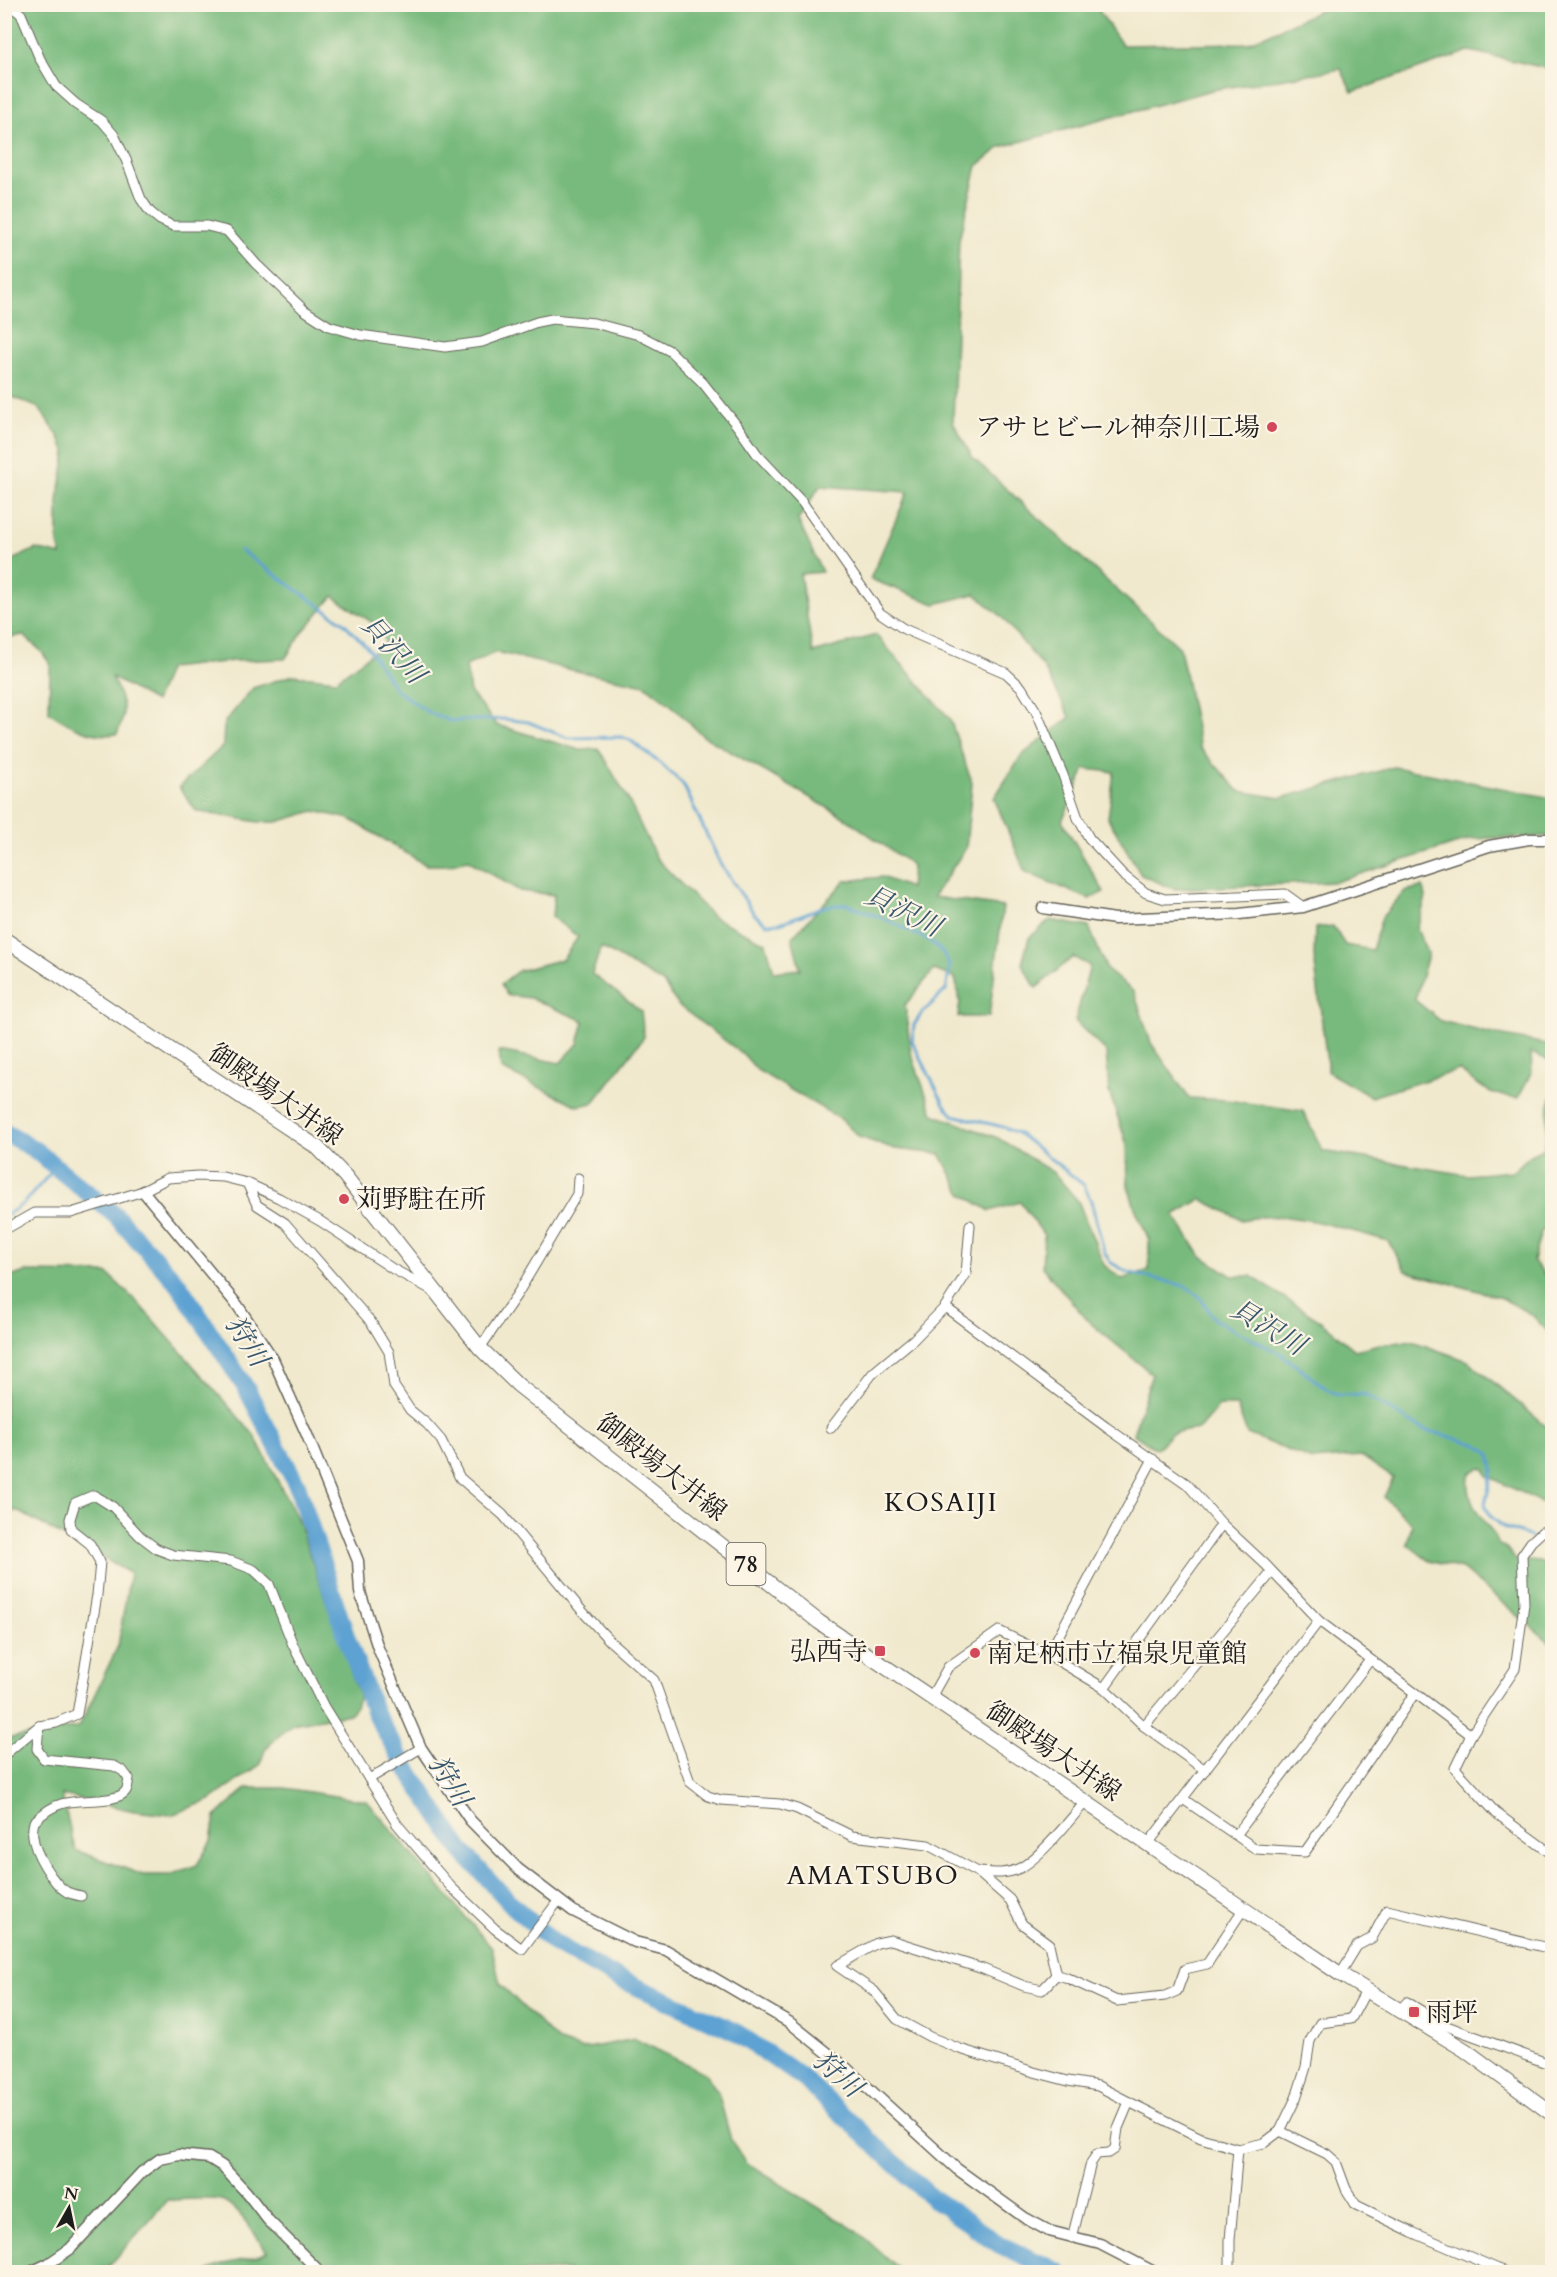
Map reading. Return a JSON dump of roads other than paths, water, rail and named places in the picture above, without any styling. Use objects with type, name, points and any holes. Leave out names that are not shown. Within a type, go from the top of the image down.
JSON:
[{"type":"main road","name":"御殿場大井線","points":[[4,939],[317,1147],[345,1176],[480,1348],[518,1385],[819,1622],[1340,1974],[1465,2050],[1552,2114]]},
{"type":"street","points":[[8,4],[21,14],[40,59],[56,86],[76,104],[102,121],[114,135],[141,199],[150,212],[173,226],[207,226],[227,231],[256,264],[296,302],[328,326],[360,335],[445,347],[482,342],[537,322],[552,319],[594,323],[639,335],[670,351],[703,383],[757,454],[802,502],[846,561],[880,613],[904,629],[1006,674],[1022,687],[1036,711],[1063,775],[1078,819],[1089,838],[1123,875],[1146,893],[1165,898],[1286,894],[1303,907]]},
{"type":"street","points":[[1043,908],[1115,919],[1239,914],[1303,907],[1489,846],[1529,839],[1552,839]]},
{"type":"street","points":[[4,1230],[34,1214],[71,1212],[138,1192],[168,1178],[223,1177],[247,1183],[320,1221],[393,1269],[435,1291]]},
{"type":"street","points":[[480,1348],[518,1293],[578,1194],[578,1178]]},
{"type":"street","points":[[247,1183],[257,1205],[285,1223],[370,1322],[389,1352],[394,1386],[410,1410],[441,1440],[460,1478],[503,1515],[583,1612],[610,1641],[654,1680],[690,1782],[708,1796],[721,1800],[780,1804],[797,1809],[852,1836],[928,1845],[978,1872],[1010,1900],[1022,1924],[1049,1944],[1056,1975]]},
{"type":"street","points":[[138,1192],[238,1306],[273,1359],[308,1435],[358,1561],[360,1592],[378,1648],[421,1748],[470,1820],[556,1904],[635,1942],[666,1950],[789,2022],[844,2066],[957,2169],[1025,2218],[1049,2231],[1100,2244],[1154,2272]]},
{"type":"street","points":[[831,1428],[873,1373],[914,1339],[945,1307],[966,1274],[970,1225]]},
{"type":"street","points":[[945,1307],[1106,1427],[1187,1484],[1222,1524],[1319,1621],[1471,1735]]},
{"type":"street","points":[[1052,1657],[1053,1646],[1154,1459]]},
{"type":"street","points":[[4,1755],[39,1726],[56,1723],[77,1714],[97,1595],[100,1562],[90,1544],[71,1528],[70,1519],[75,1503],[94,1495],[113,1507],[140,1536],[157,1549],[172,1556],[231,1561],[254,1570],[269,1584],[293,1645],[324,1707],[397,1824],[451,1887],[495,1929],[522,1949],[556,1904]]},
{"type":"street","points":[[1104,1688],[1222,1524]]},
{"type":"street","points":[[1552,1529],[1542,1532],[1522,1555],[1524,1604],[1515,1669],[1471,1735],[1455,1768],[1496,1813],[1552,1854]]},
{"type":"street","points":[[1144,1726],[1272,1572]]},
{"type":"street","points":[[1148,1845],[1319,1621]]},
{"type":"street","points":[[931,1697],[948,1667],[999,1631],[1052,1657],[1104,1688],[1144,1726],[1205,1770]]},
{"type":"street","points":[[1236,1835],[1370,1659]]},
{"type":"street","points":[[1183,1799],[1256,1849],[1305,1852],[1415,1693]]},
{"type":"street","points":[[39,1726],[37,1749],[44,1759],[114,1766],[123,1771],[129,1779],[127,1790],[123,1794],[110,1799],[61,1804],[45,1812],[34,1822],[32,1835],[34,1843],[46,1867],[57,1884],[67,1892],[81,1896]]},
{"type":"street","points":[[369,1779],[421,1748]]},
{"type":"street","points":[[978,1872],[999,1874],[1020,1868],[1040,1851],[1086,1801]]},
{"type":"street","points":[[1056,1975],[1117,2001],[1165,1996],[1177,1991],[1185,1969],[1207,1964],[1244,1908]]},
{"type":"street","points":[[1340,1974],[1357,1946],[1372,1938],[1387,1910],[1552,1949]]},
{"type":"street","points":[[1056,1975],[1042,1990],[1024,1986],[983,1969],[891,1940],[877,1943],[837,1966],[874,1991],[897,2019],[930,2037],[960,2049],[1034,2072],[1098,2086],[1201,2138],[1238,2149],[1264,2143],[1280,2131],[1296,2098],[1306,2067],[1310,2041],[1320,2023],[1351,2019],[1367,1989]]},
{"type":"street","points":[[1400,2010],[1407,2002],[1444,2025],[1552,2065]]},
{"type":"street","points":[[1072,2238],[1091,2163],[1097,2154],[1114,2149],[1118,2128],[1129,2102]]},
{"type":"street","points":[[1280,2131],[1327,2154],[1336,2162],[1346,2189],[1356,2205],[1504,2272]]},
{"type":"street","points":[[1230,2272],[1238,2149]]},
{"type":"street","points":[[31,2272],[70,2249],[142,2172],[160,2159],[179,2155],[209,2158],[222,2166],[268,2220],[320,2272]]},
{"type":"waterway","name":"貝沢川","points":[[240,550],[344,623],[369,649],[396,690],[428,712],[450,721],[503,719],[528,722],[568,738],[621,737],[630,740],[683,784],[720,863],[755,915],[767,924],[780,923],[823,907],[846,904],[887,920],[930,941],[943,953],[950,967],[946,990],[922,1013],[914,1025],[912,1041],[944,1104],[953,1115],[1003,1127],[1019,1134],[1084,1185],[1091,1201],[1104,1251],[1110,1262],[1127,1272],[1185,1286],[1200,1297],[1215,1320],[1281,1354],[1328,1390],[1340,1395],[1364,1394],[1422,1429],[1476,1444],[1490,1453],[1493,1470],[1485,1504],[1490,1516],[1505,1528],[1532,1537]]},
{"type":"waterway","name":"狩川","points":[[4,1132],[35,1150],[115,1215],[179,1285],[246,1388],[297,1485],[346,1636],[375,1713],[401,1759],[461,1850],[512,1905],[554,1943],[609,1974],[734,2031],[803,2078],[931,2197],[1000,2245],[1059,2272]]},
{"type":"waterway","points":[[4,1217],[24,1203],[55,1168]]},
{"type":"waterway","name":"貝沢川","points":[[1538,1539],[1552,1544]]},
{"type":"place","name":"アサヒビール神奈川工場","points":[[1272,427]]},
{"type":"place","name":"苅野駐在所","points":[[344,1199]]},
{"type":"place","name":"弘西寺","points":[[880,1651]]},
{"type":"place","name":"南足柄市立福泉児童館","points":[[975,1653]]},
{"type":"place","name":"雨坪","points":[[1414,2012]]},
{"type":"district","name":"KOSAIJI","points":[[941,1502]]},
{"type":"district","name":"AMATSUBO","points":[[873,1875]]}]
